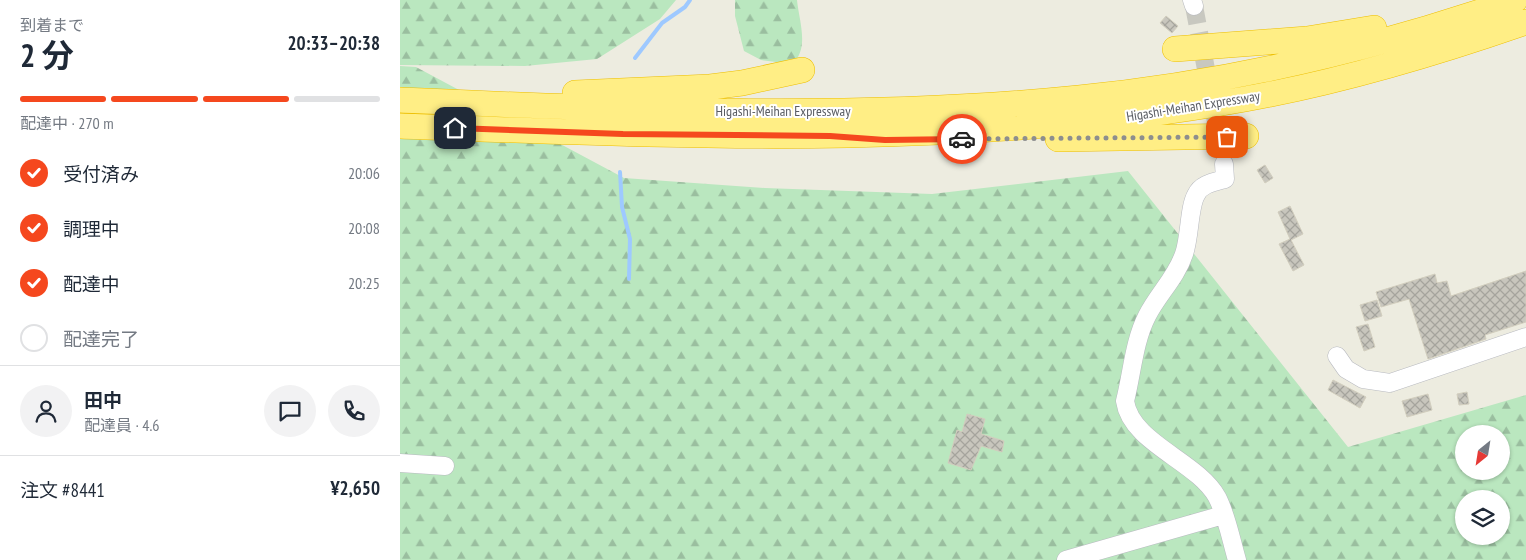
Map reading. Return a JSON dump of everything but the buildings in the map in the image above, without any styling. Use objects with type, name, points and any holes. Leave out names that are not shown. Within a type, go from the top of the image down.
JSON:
[{"type":"highway","points":[[1175,49],[1307,38],[1353,32],[1492,0]]},
{"type":"highway","name":"Higashi-Meihan Expressway","points":[[400,100],[602,109],[833,112],[918,110],[1080,98],[1166,86],[1324,56],[1405,34],[1515,0]]},
{"type":"highway","name":"Higashi-Meihan Expressway","points":[[400,126],[623,134],[830,136],[920,135],[1071,124],[1228,102],[1326,81],[1409,60],[1526,22]]},
{"type":"highway","points":[[400,100],[693,88],[742,83],[802,70]]},
{"type":"highway","points":[[830,136],[885,140],[1246,136]]},
{"type":"street","points":[[1224,164],[1225,179],[1207,184],[1196,194],[1191,208],[1191,222],[1185,253],[1176,274],[1153,305],[1143,324],[1125,401],[1130,417],[1146,434],[1200,476],[1217,497],[1237,560]]},
{"type":"street","points":[[1337,356],[1346,368],[1363,379],[1390,383],[1526,337]]},
{"type":"street","points":[[400,463],[445,466]]},
{"type":"street","points":[[1066,560],[1223,515]]},
{"type":"green space","points":[[400,0],[676,0],[660,19],[597,59],[525,66],[400,65]]},
{"type":"green space","points":[[735,0],[797,0],[802,43],[801,51],[792,64],[761,60],[744,51],[735,16]]},
{"type":"green space","points":[[400,66],[416,67],[624,178],[765,188],[932,194],[1128,171],[1348,447],[1526,395],[1526,560],[400,560]]},
{"type":"waterway","points":[[635,58],[662,23],[685,7],[690,0]]},
{"type":"waterway","points":[[620,172],[622,207],[630,239],[629,279]]},
{"type":"tunnel","points":[[1194,6],[1224,164]]},
{"type":"way so far","points":[[962,139],[1227,137]]},
{"type":"route","points":[[455,128],[623,134],[830,136],[885,140],[962,139]]}]
